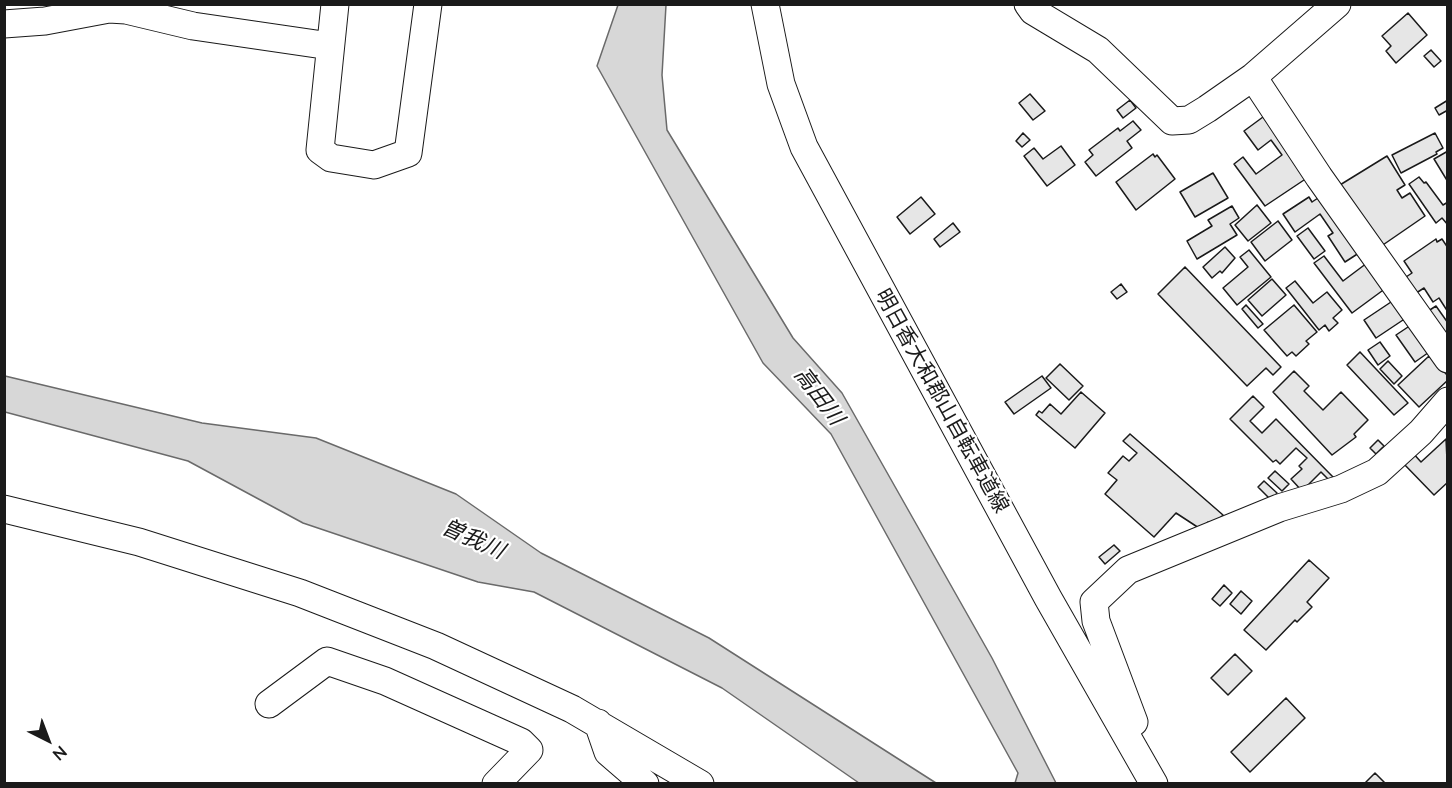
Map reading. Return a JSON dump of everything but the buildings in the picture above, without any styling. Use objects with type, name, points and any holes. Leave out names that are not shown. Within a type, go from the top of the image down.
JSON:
[{"type":"street","points":[[335,4],[320,150],[331,158],[374,165],[397,159],[408,153],[428,4]]},
{"type":"street","name":"明日香大和郡山自転車道線","points":[[765,4],[781,84],[804,147],[1048,598],[1151,779]]},
{"type":"street","points":[[1028,4],[1034,11],[1098,50],[1172,121],[1189,120],[1253,77],[1337,4]]},
{"type":"street","points":[[4,24],[45,21],[109,9],[126,10],[193,26],[330,46]]},
{"type":"street","points":[[1253,77],[1332,197],[1448,360]]},
{"type":"street","points":[[1151,779],[1134,722],[1096,621],[1094,602],[1128,570],[1279,508],[1341,489],[1377,472],[1421,432],[1448,401]]},
{"type":"street","points":[[4,508],[139,542],[300,593],[436,646],[598,723],[700,783]]},
{"type":"street","points":[[269,704],[327,661],[385,681],[522,742],[529,750],[496,783]]},
{"type":"street","points":[[598,723],[608,752],[645,783]]},
{"type":"water","name":"高田川","points":[[618,5],[666,5],[662,75],[667,130],[793,338],[842,393],[992,658],[1056,783],[1015,783],[1018,773],[831,434],[763,363],[597,66]]},
{"type":"water","name":"曽我川","points":[[5,376],[202,423],[316,438],[456,494],[541,553],[709,638],[936,783],[859,783],[722,688],[534,592],[478,582],[303,523],[188,461],[5,412]]}]
